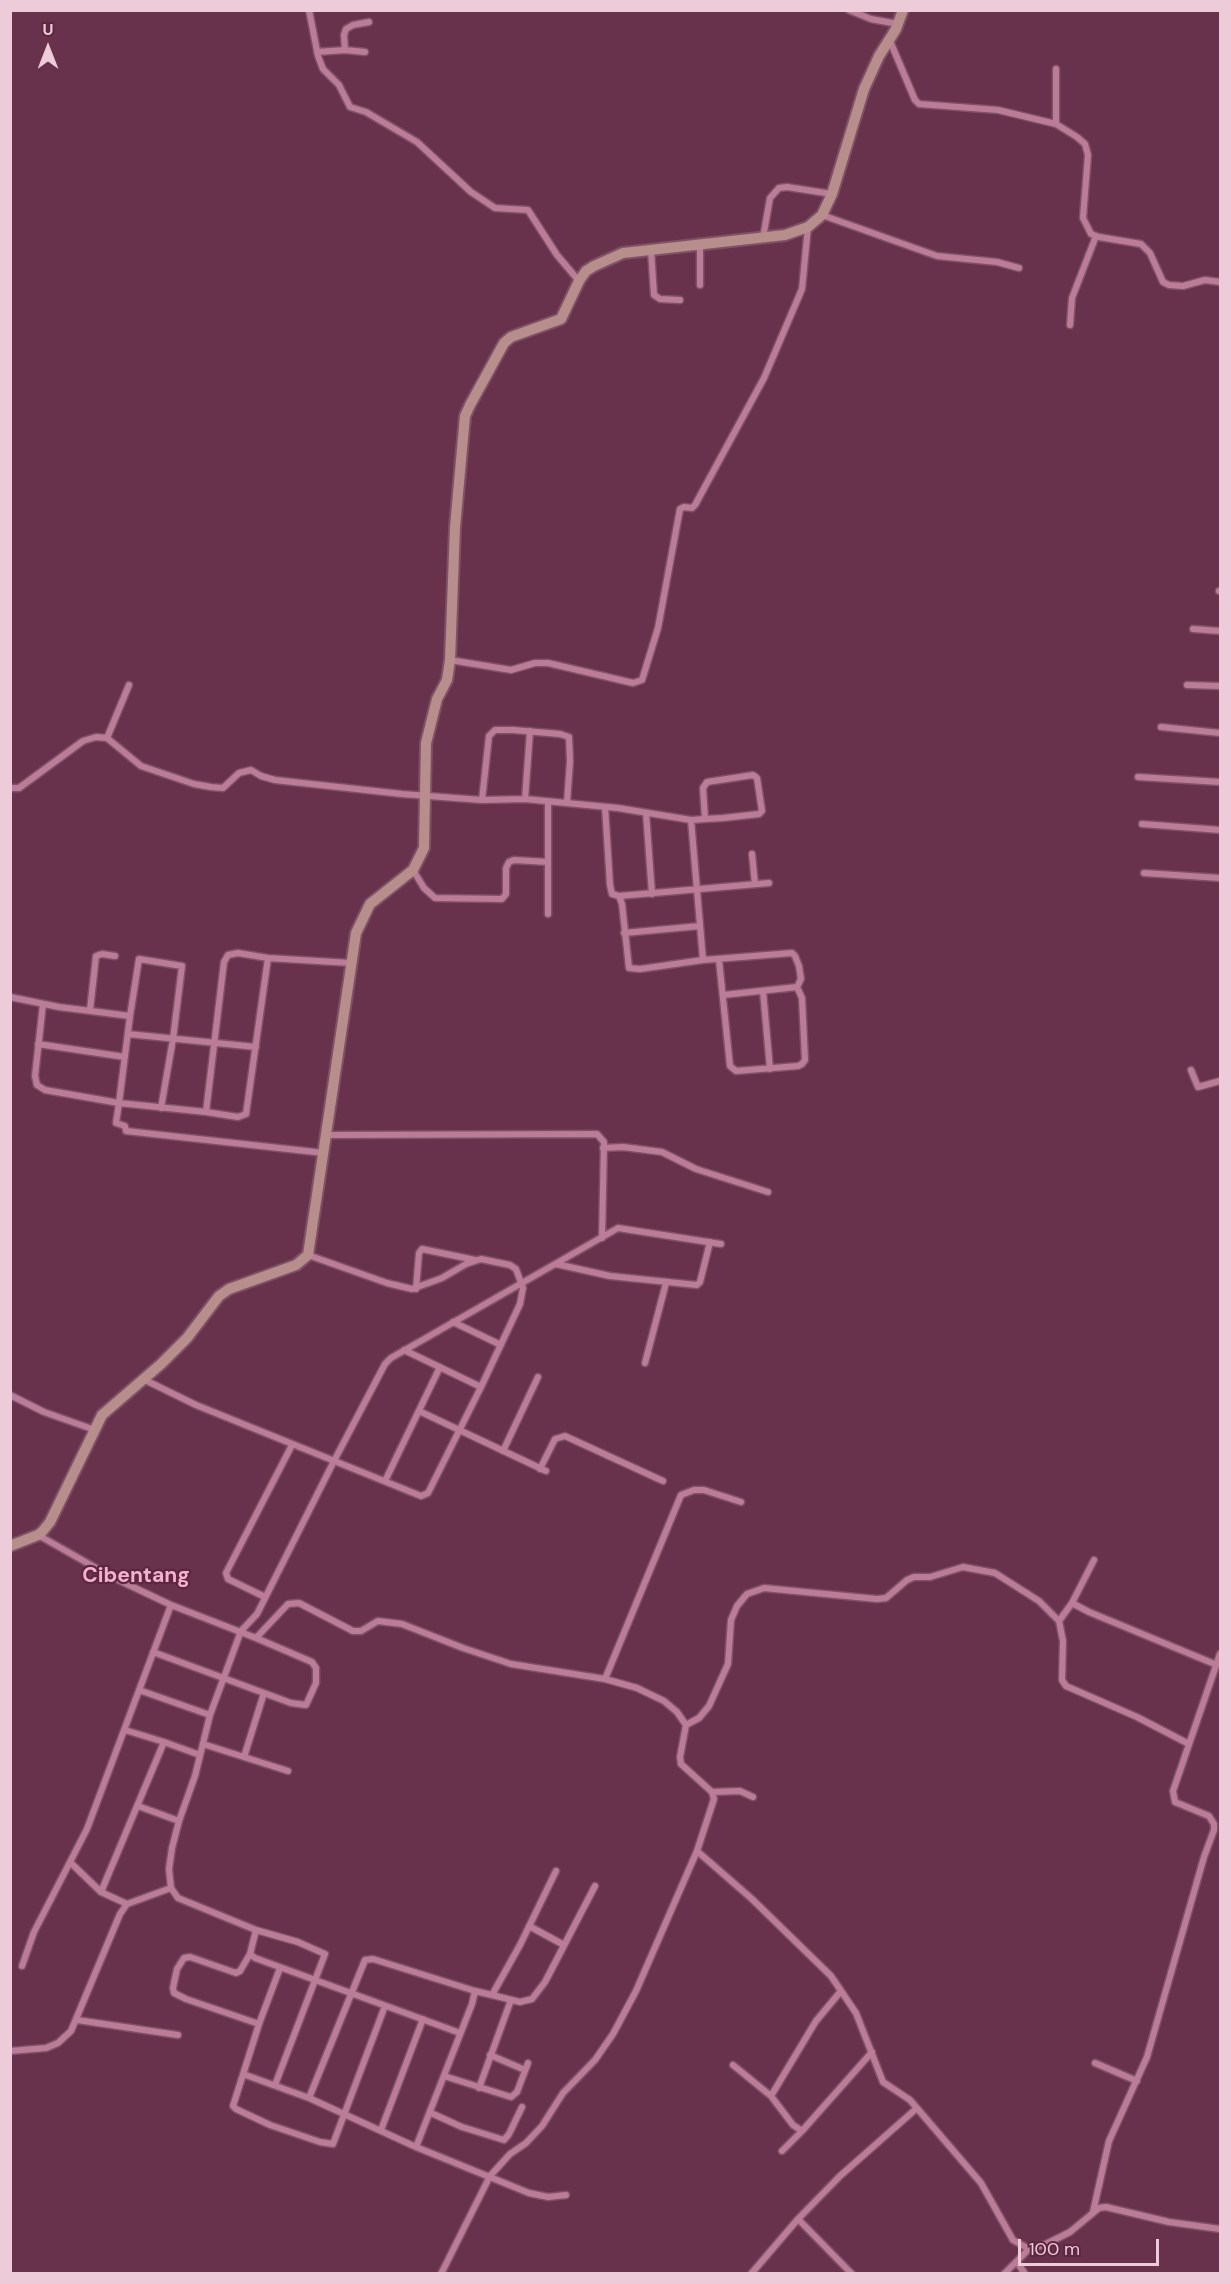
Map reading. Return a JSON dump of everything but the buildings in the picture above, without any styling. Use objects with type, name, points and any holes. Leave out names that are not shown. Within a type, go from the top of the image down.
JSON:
[{"type":"street","points":[[309,10],[317,51],[325,72],[339,85],[350,107],[366,112],[417,142],[471,192],[495,208],[528,210],[558,255],[579,280]]},
{"type":"street","points":[[849,10],[871,19],[898,24]]},
{"type":"street","points":[[10,1546],[38,1535],[50,1522],[102,1415],[187,1338],[219,1296],[228,1289],[296,1265],[308,1255],[328,1135],[356,933],[369,904],[413,870],[424,848],[426,743],[437,699],[447,680],[450,660],[456,527],[465,417],[506,340],[561,319],[579,280],[594,266],[623,253],[785,235],[808,227],[822,215],[832,194],[871,72],[890,41],[903,10]]},
{"type":"street","points":[[345,50],[346,29],[369,22]]},
{"type":"street","points":[[890,41],[915,100],[919,104],[998,110],[1056,124],[1068,130],[1085,144],[1088,155],[1083,218],[1091,234],[1141,244],[1150,253],[1163,282],[1169,285],[1183,285],[1205,280],[1221,282]]},
{"type":"street","points":[[317,51],[365,52]]},
{"type":"street","points":[[1056,69],[1056,124]]},
{"type":"street","points":[[763,238],[770,198],[779,188],[788,187],[832,194]]},
{"type":"street","points":[[822,215],[937,256],[997,262],[1019,268]]},
{"type":"street","points":[[450,660],[511,670],[535,663],[548,663],[633,683],[642,680],[658,628],[680,509],[694,508],[764,378],[802,289],[808,227]]},
{"type":"street","points":[[1070,325],[1072,298],[1096,236]]},
{"type":"street","points":[[700,244],[700,285]]},
{"type":"street","points":[[651,250],[654,295],[660,299],[680,300]]},
{"type":"street","points":[[1193,629],[1221,631]]},
{"type":"street","points":[[107,738],[129,685]]},
{"type":"street","points":[[1187,685],[1221,686]]},
{"type":"street","points":[[1161,728],[1221,733]]},
{"type":"street","points":[[482,800],[487,741],[490,733],[495,730],[530,731],[569,737],[567,803]]},
{"type":"street","points":[[525,799],[530,731]]},
{"type":"street","points":[[10,788],[19,788],[83,741],[96,737],[107,738],[141,766],[194,784],[223,788],[239,773],[251,770],[275,780],[424,796],[482,800],[525,799],[567,803],[691,820],[705,819],[760,813],[757,778],[753,775],[707,782],[703,788],[705,819]]},
{"type":"street","points":[[1138,777],[1221,782]]},
{"type":"street","points":[[548,802],[548,914]]},
{"type":"street","points":[[605,807],[612,894],[620,896],[652,894],[769,883]]},
{"type":"street","points":[[646,813],[652,894]]},
{"type":"street","points":[[691,820],[703,960]]},
{"type":"street","points":[[1142,824],[1221,830]]},
{"type":"street","points":[[753,854],[755,885]]},
{"type":"street","points":[[413,870],[424,888],[435,898],[502,899],[506,894],[509,862],[514,860],[548,862]]},
{"type":"street","points":[[1144,873],[1221,878]]},
{"type":"street","points":[[620,896],[629,966],[632,969],[760,954],[792,953],[799,966],[801,979],[797,987]]},
{"type":"street","points":[[624,933],[700,926]]},
{"type":"street","points":[[206,1112],[224,959],[230,953],[238,952],[268,958],[351,963]]},
{"type":"street","points":[[90,1010],[96,956],[102,954],[115,956]]},
{"type":"street","points":[[43,1004],[35,1076],[37,1085],[45,1090],[66,1095],[238,1117],[246,1114],[268,958]]},
{"type":"street","points":[[161,1108],[183,968],[179,964],[139,959],[117,1123],[125,1125],[126,1131],[324,1153]]},
{"type":"street","points":[[719,960],[732,1068],[736,1071],[798,1066],[805,1060],[802,998],[797,987]]},
{"type":"street","points":[[723,995],[797,987]]},
{"type":"street","points":[[763,991],[770,1069]]},
{"type":"street","points":[[10,997],[130,1016]]},
{"type":"street","points":[[128,1034],[256,1047]]},
{"type":"street","points":[[38,1044],[125,1057]]},
{"type":"street","points":[[1191,1070],[1198,1087],[1221,1082]]},
{"type":"street","points":[[328,1135],[582,1134],[600,1136],[603,1142],[602,1238]]},
{"type":"street","points":[[603,1148],[624,1147],[662,1152],[696,1169],[768,1192]]},
{"type":"street","points":[[274,2085],[316,1980],[324,1952],[275,1934],[256,1930],[180,1900],[171,1888],[169,1869],[179,1821],[195,1776],[210,1715],[241,1631],[257,1614],[385,1364],[404,1350],[622,1228],[722,1244]]},
{"type":"street","points":[[556,1264],[610,1276],[694,1286],[699,1284],[710,1242]]},
{"type":"street","points":[[143,1379],[196,1405],[419,1496],[428,1493],[501,1345],[523,1293],[516,1269],[510,1265],[422,1249],[419,1253],[416,1289]]},
{"type":"street","points":[[308,1255],[387,1283],[416,1289],[475,1260]]},
{"type":"street","points":[[645,1363],[666,1283]]},
{"type":"street","points":[[453,1322],[501,1345]]},
{"type":"street","points":[[404,1350],[481,1387]]},
{"type":"street","points":[[385,1481],[440,1366]]},
{"type":"street","points":[[503,1451],[538,1377]]},
{"type":"street","points":[[10,1395],[44,1412],[95,1430]]},
{"type":"street","points":[[419,1411],[543,1470],[555,1439],[565,1436],[663,1480]]},
{"type":"street","points":[[266,1597],[228,1579],[226,1573],[292,1445]]},
{"type":"street","points":[[605,1679],[681,1495],[694,1490],[704,1490],[741,1502]]},
{"type":"street","points":[[38,1535],[112,1577],[171,1605],[241,1631],[312,1662],[316,1668],[316,1683],[306,1705],[291,1703],[153,1652]]},
{"type":"street","points":[[1059,1621],[1072,1603],[1094,1560]]},
{"type":"street","points":[[686,1725],[699,1718],[709,1706],[728,1664],[731,1620],[741,1600],[747,1594],[758,1588],[886,1598],[907,1580],[914,1577],[930,1577],[963,1567],[995,1573],[1039,1601],[1059,1621],[1063,1641],[1062,1680],[1066,1686],[1116,1707],[1190,1744]]},
{"type":"street","points":[[256,1638],[288,1604],[299,1603],[306,1604],[352,1631],[361,1631],[378,1621],[402,1624],[511,1664],[605,1679],[637,1688],[664,1701],[677,1712],[686,1725],[680,1757],[681,1764],[712,1792],[714,1805],[698,1851],[636,1991],[613,2034],[595,2060],[563,2093],[542,2127],[526,2143],[510,2154],[490,2176],[441,2274]]},
{"type":"street","points":[[1072,1603],[1217,1665]]},
{"type":"street","points":[[22,1966],[34,1932],[71,1863],[109,1774],[171,1605]]},
{"type":"street","points":[[1092,2212],[1109,2141],[1147,2057],[1204,1857],[1214,1830],[1214,1824],[1209,1816],[1177,1804],[1173,1797],[1221,1654]]},
{"type":"street","points":[[139,1690],[210,1715]]},
{"type":"street","points":[[244,1757],[264,1693]]},
{"type":"street","points":[[125,1730],[200,1755]]},
{"type":"street","points":[[101,1892],[164,1742]]},
{"type":"street","points":[[203,1744],[288,1771]]},
{"type":"street","points":[[712,1792],[740,1791],[753,1797]]},
{"type":"street","points":[[138,1806],[179,1821]]},
{"type":"street","points":[[698,1851],[753,1899],[831,1976],[856,2013],[883,2082],[910,2100],[917,2108],[981,2183],[1012,2240],[1029,2249]]},
{"type":"street","points":[[71,1863],[101,1892],[127,1905]]},
{"type":"street","points":[[492,1995],[556,1871]]},
{"type":"street","points":[[309,2098],[363,1963],[369,1958],[475,1991],[520,2002],[532,1999],[545,1982],[595,1886]]},
{"type":"street","points":[[10,2051],[46,2048],[58,2043],[71,2031],[120,1914],[127,1905],[171,1888]]},
{"type":"street","points":[[529,1926],[564,1945]]},
{"type":"street","points":[[256,1930],[250,1954],[236,1974],[190,1957],[184,1958],[177,1969],[173,1988],[174,1993],[259,2024]]},
{"type":"street","points":[[250,1954],[280,1968],[460,2033]]},
{"type":"street","points":[[280,1968],[259,2024],[234,2108],[270,2125],[330,2145],[333,2144],[385,2006]]},
{"type":"street","points":[[416,2147],[431,2113],[475,1991]]},
{"type":"street","points":[[771,2096],[816,2021],[841,1991]]},
{"type":"street","points":[[479,2088],[512,2000]]},
{"type":"street","points":[[381,2130],[423,2019]]},
{"type":"street","points":[[77,2020],[178,2035]]},
{"type":"street","points":[[782,2151],[802,2132],[872,2052]]},
{"type":"street","points":[[490,2055],[525,2070]]},
{"type":"street","points":[[444,2076],[513,2096],[517,2092],[528,2063]]},
{"type":"street","points":[[1095,2063],[1137,2081]]},
{"type":"street","points":[[733,2065],[771,2096],[793,2125],[802,2132]]},
{"type":"street","points":[[243,2074],[309,2098],[416,2147],[529,2193],[548,2197],[566,2195]]},
{"type":"street","points":[[431,2113],[462,2127],[504,2140],[522,2107]]},
{"type":"street","points":[[751,2274],[798,2219],[840,2176],[917,2108]]},
{"type":"street","points":[[1004,2274],[1029,2249],[1046,2244],[1070,2232],[1092,2212],[1106,2207],[1169,2222],[1221,2229]]},
{"type":"street","points":[[798,2219],[852,2274]]},
{"type":"street","points":[[1017,2262],[1025,2274]]},
{"type":"district","name":"Cibentang","points":[[136,1576]]}]
